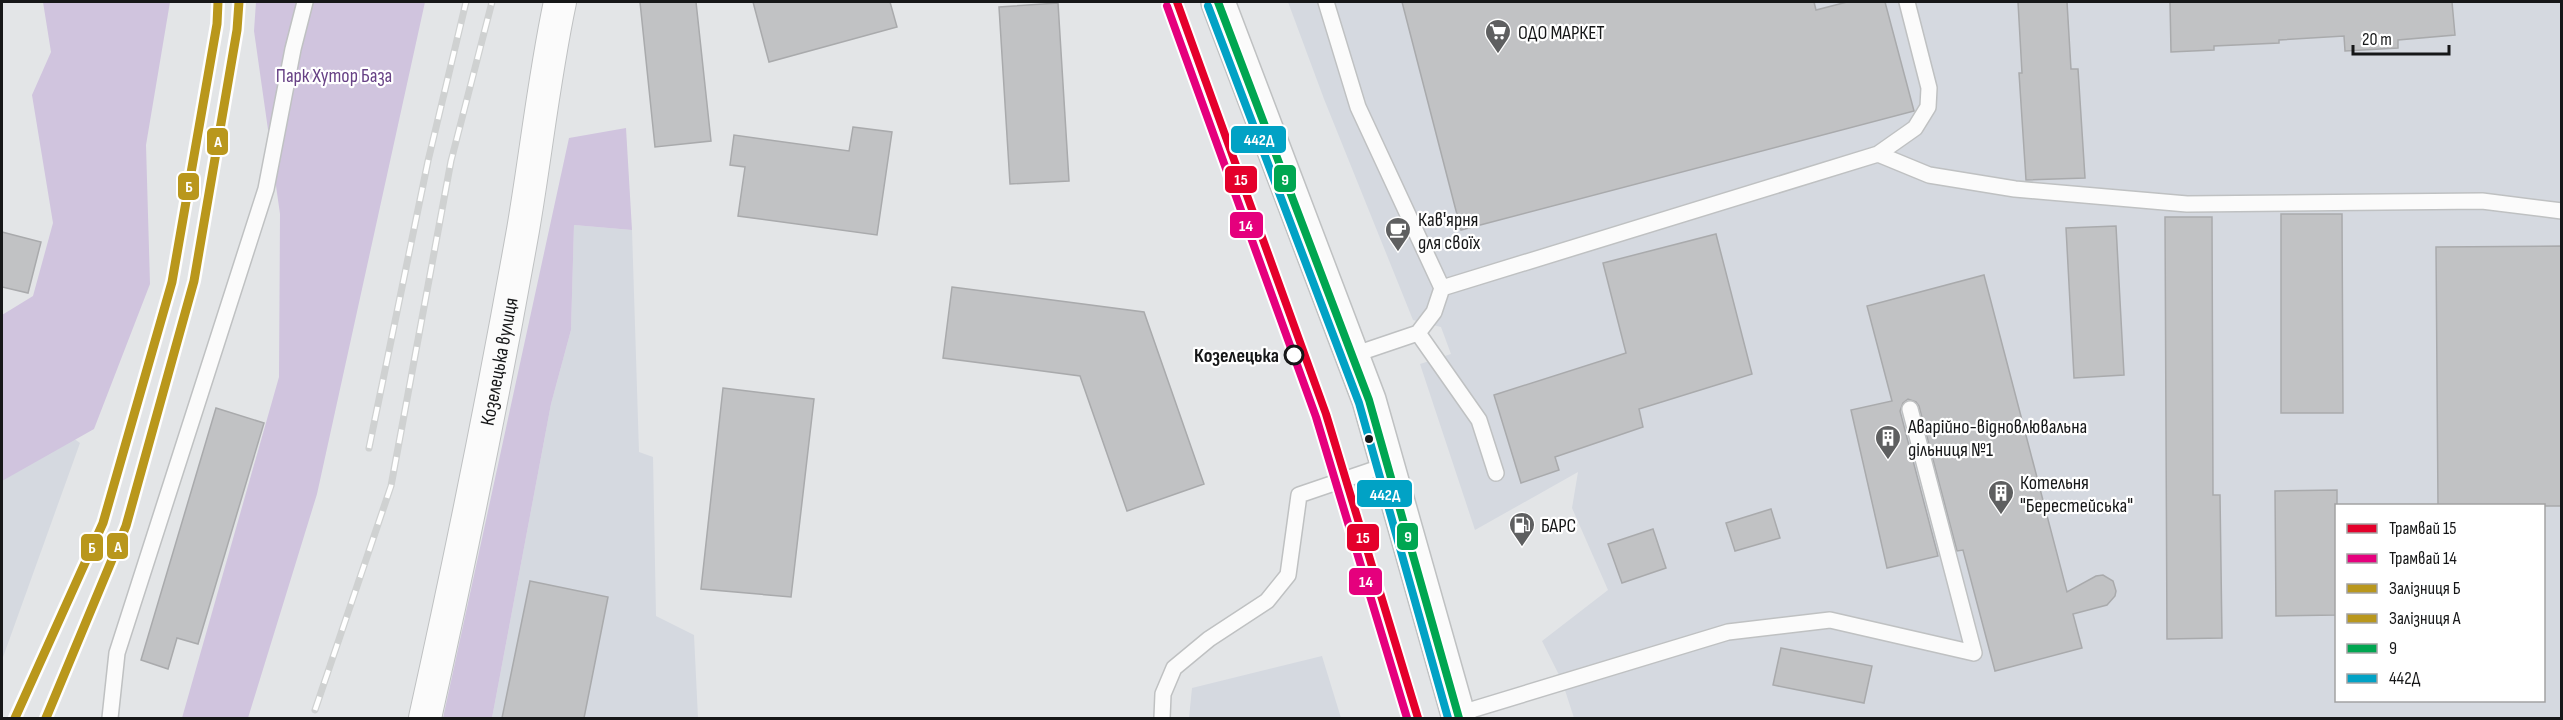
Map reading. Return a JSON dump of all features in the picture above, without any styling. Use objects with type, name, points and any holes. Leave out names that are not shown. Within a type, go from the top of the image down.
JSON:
[{"type":"main road","points":[[1218,2],[1369,400],[1459,716]]},
{"type":"street","name":"Козелецька вулиця","points":[[425,718],[467,528],[524,227],[537,130],[560,2]]},
{"type":"lane","points":[[110,718],[117,653],[266,189],[293,49],[305,2]]},
{"type":"lane","points":[[1326,2],[1358,107],[1442,288],[1434,312],[1418,333],[1353,356]]},
{"type":"lane","points":[[1442,288],[1878,154],[1915,128],[1928,107],[1929,88],[1907,2]]},
{"type":"lane","points":[[1878,154],[1929,175],[2015,189],[2187,204],[2482,201],[2562,211]]},
{"type":"lane","points":[[1418,333],[1479,420],[1496,473]]},
{"type":"lane","points":[[1459,716],[1728,632],[1830,620],[1974,653],[1910,409]]},
{"type":"lane","points":[[1162,718],[1164,694],[1174,668],[1209,639],[1266,601],[1288,575],[1299,495],[1387,465]]},
{"type":"shaded area","points":[[1288,2],[2561,2],[2561,718],[1574,718],[1562,681],[1542,641],[1608,590],[1572,508],[1578,472],[1475,530],[1420,364],[1451,354],[1441,327],[1413,320],[1324,99]]},
{"type":"shaded area","points":[[574,225],[632,230],[639,452],[653,457],[656,616],[694,635],[698,718],[492,718],[551,404],[571,330]]},
{"type":"shaded area","points":[[48,420],[80,443],[2,660],[2,433]]},
{"type":"shaded area","points":[[1322,656],[1341,718],[1189,718],[1192,688]]},
{"type":"green space","points":[[43,2],[170,2],[146,145],[150,284],[94,429],[2,481],[2,315],[33,296],[53,223],[32,95],[51,52]]},
{"type":"green space","name":"Парк Хутор База","points":[[256,2],[425,2],[317,494],[248,718],[182,718],[279,377],[280,214],[254,31]]},
{"type":"green space","points":[[626,128],[632,230],[574,225],[571,330],[551,404],[492,718],[443,718],[569,138]]},
{"type":"building","points":[[640,2],[696,2],[711,141],[655,147]]},
{"type":"building","points":[[753,2],[890,2],[897,27],[769,62]]},
{"type":"building","points":[[1402,2],[1814,2],[1816,10],[1847,2],[1885,2],[1914,111],[1461,230]]},
{"type":"building","points":[[2018,2],[2067,2],[2071,69],[2078,69],[2085,178],[2026,180],[2019,73],[2022,73]]},
{"type":"building","points":[[2170,2],[2452,2],[2455,35],[2398,40],[2398,48],[2345,51],[2344,36],[2279,40],[2279,43],[2214,46],[2214,50],[2171,52]]},
{"type":"building","points":[[1058,3],[1069,181],[1010,184],[999,7]]},
{"type":"building","points":[[853,127],[892,132],[877,235],[738,216],[745,167],[730,165],[734,135],[849,151]]},
{"type":"building","points":[[2281,214],[2342,214],[2343,413],[2281,413]]},
{"type":"building","points":[[2165,217],[2212,217],[2213,495],[2220,495],[2222,638],[2167,639]]},
{"type":"building","points":[[2116,226],[2124,375],[2074,378],[2066,228]]},
{"type":"building","points":[[2,232],[41,242],[28,293],[2,287]]},
{"type":"building","points":[[1716,234],[1752,374],[1639,409],[1643,427],[1555,457],[1559,470],[1521,483],[1494,395],[1626,353],[1603,263]]},
{"type":"building","points":[[2562,246],[2562,506],[2438,504],[2436,247]]},
{"type":"building","points":[[1984,275],[2067,592],[2096,576],[2103,575],[2113,581],[2116,591],[2115,596],[2107,605],[2073,614],[2082,648],[1995,671],[1963,550],[1957,551],[1919,406],[1908,399],[1903,403],[1900,411],[1938,556],[1887,568],[1851,410],[1892,401],[1867,306]]},
{"type":"building","points":[[952,287],[1144,312],[1204,484],[1127,511],[1080,376],[943,358]]},
{"type":"building","points":[[723,388],[814,399],[791,597],[701,589]]},
{"type":"building","points":[[216,408],[264,423],[198,644],[177,638],[168,669],[141,660]]},
{"type":"building","points":[[2337,490],[2335,615],[2276,616],[2275,491]]},
{"type":"building","points":[[1771,509],[1780,538],[1735,551],[1726,523]]},
{"type":"building","points":[[1653,529],[1666,568],[1622,583],[1608,544]]},
{"type":"building","points":[[530,581],[608,597],[584,718],[502,718]]},
{"type":"building","points":[[1781,648],[1872,666],[1864,703],[1773,685]]},
{"type":"railway","points":[[369,448],[428,161],[466,2]]},
{"type":"railway","points":[[315,710],[391,486],[451,161],[492,2]]},
{"type":"tram line","name":"15","points":[[1177,2],[1326,414],[1418,718]]},
{"type":"tram line","name":"14","points":[[1167,6],[1316,417],[1407,718]]},
{"type":"rail line","name":"Б","points":[[15,718],[103,523],[172,282],[217,24],[218,2]]},
{"type":"rail line","name":"A","points":[[46,718],[126,526],[194,281],[237,30],[239,2]]},
{"type":"transit line","name":"9","points":[[1218,2],[1369,400],[1459,718]]},
{"type":"transit line","name":"442Д","points":[[1208,6],[1359,403],[1448,718]]},
{"type":"place","name":"ОДО МАРКЕТ","points":[[1498,55]]},
{"type":"place","name":"Кав'ярня для своїх","points":[[1398,253]]},
{"type":"place","name":"Козелецька","points":[[1294,355]]},
{"type":"place","name":"Аварійно-відновлювальна дільниця №1","points":[[1888,461]]},
{"type":"place","name":"Котельня \"Берестейська\"","points":[[2001,516]]},
{"type":"place","name":"БАРС","points":[[1522,548]]}]
